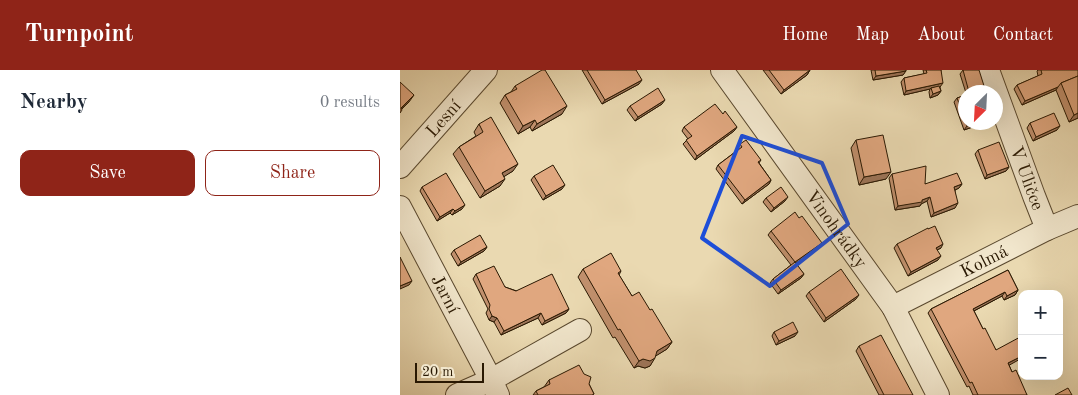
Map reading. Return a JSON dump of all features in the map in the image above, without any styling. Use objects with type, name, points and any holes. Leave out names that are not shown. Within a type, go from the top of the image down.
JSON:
[{"type":"street","name":"Lesní","points":[[400,167],[486,70]]},
{"type":"street","name":"Vinohrádky","points":[[722,70],[893,307],[938,395]]},
{"type":"street","name":"V Uličce","points":[[988,70],[1047,229]]},
{"type":"street","name":"Jarní","points":[[400,207],[494,388]]},
{"type":"street","name":"Kolmá","points":[[893,307],[1047,229],[1078,216]]},
{"type":"street","points":[[457,395],[494,388],[580,330]]},
{"type":"highlighted area","points":[[742,136],[822,163],[848,224],[770,286],[702,238]]},
{"type":"building","points":[[545,70],[567,106],[537,124],[535,120],[523,126],[505,95],[517,89],[515,86]]},
{"type":"building","points":[[587,70],[636,70],[642,80],[605,100]]},
{"type":"building","points":[[769,70],[810,70],[784,90]]},
{"type":"building","points":[[875,70],[906,70],[906,71],[876,76]]},
{"type":"building","points":[[926,70],[941,70],[943,83],[906,91],[904,78],[927,73]]},
{"type":"building","points":[[963,70],[979,70],[984,85],[967,85]]},
{"type":"building","points":[[1041,70],[1078,70],[1078,76],[1025,101],[1017,85],[1042,74]]},
{"type":"building","points":[[1078,76],[1078,113],[1074,115],[1061,83]]},
{"type":"building","points":[[400,82],[414,95],[401,108],[400,113]]},
{"type":"building","points":[[939,86],[941,91],[933,94],[931,88]]},
{"type":"building","points":[[658,88],[665,100],[638,117],[630,106]]},
{"type":"building","points":[[715,104],[723,114],[725,111],[737,127],[697,156],[686,140],[692,136],[684,127]]},
{"type":"building","points":[[1054,113],[1060,126],[1036,137],[1030,123]]},
{"type":"building","points":[[491,117],[518,164],[502,173],[505,179],[485,191],[459,147],[483,132],[479,124]]},
{"type":"building","points":[[883,135],[891,172],[864,177],[856,140]]},
{"type":"building","points":[[746,140],[761,160],[758,162],[771,180],[745,200],[718,165],[742,147],[740,144]]},
{"type":"building","points":[[999,142],[1009,167],[987,175],[978,150]]},
{"type":"building","points":[[553,165],[565,185],[546,196],[534,176]]},
{"type":"building","points":[[926,166],[925,184],[957,173],[962,184],[954,187],[958,203],[934,213],[930,197],[922,200],[922,202],[898,206],[892,174]]},
{"type":"building","points":[[446,173],[465,205],[455,211],[453,209],[440,217],[422,187]]},
{"type":"building","points":[[781,187],[788,197],[774,208],[766,198]]},
{"type":"building","points":[[795,212],[799,218],[802,216],[822,243],[795,262],[771,231]]},
{"type":"building","points":[[935,226],[943,244],[936,248],[941,256],[911,272],[897,244]]},
{"type":"building","points":[[480,235],[487,247],[461,262],[454,250]]},
{"type":"building","points":[[611,253],[621,271],[618,273],[632,296],[639,292],[672,342],[657,351],[655,358],[650,361],[643,359],[639,361],[620,329],[618,330],[583,269]]},
{"type":"building","points":[[400,257],[412,281],[400,286]]},
{"type":"building","points":[[795,262],[804,274],[781,290],[773,279]]},
{"type":"building","points":[[494,266],[505,287],[516,291],[552,274],[569,309],[545,321],[541,313],[504,331],[497,318],[492,316],[489,309],[490,305],[476,274]]},
{"type":"building","points":[[841,269],[859,295],[826,318],[809,292]]},
{"type":"building","points":[[1008,270],[1018,290],[1007,296],[1005,292],[973,309],[996,350],[1018,338],[1018,358],[1008,363],[1012,372],[1016,370],[1018,380],[1020,380],[1027,395],[978,395],[931,309]]},
{"type":"building","points":[[793,322],[798,332],[779,341],[774,332]]},
{"type":"building","points":[[881,335],[913,395],[884,395],[859,346]]},
{"type":"building","points":[[579,365],[584,374],[591,377],[589,384],[594,394],[538,395],[536,391],[550,384],[549,380]]},
{"type":"building","points":[[1068,388],[1072,395],[1055,395]]}]
